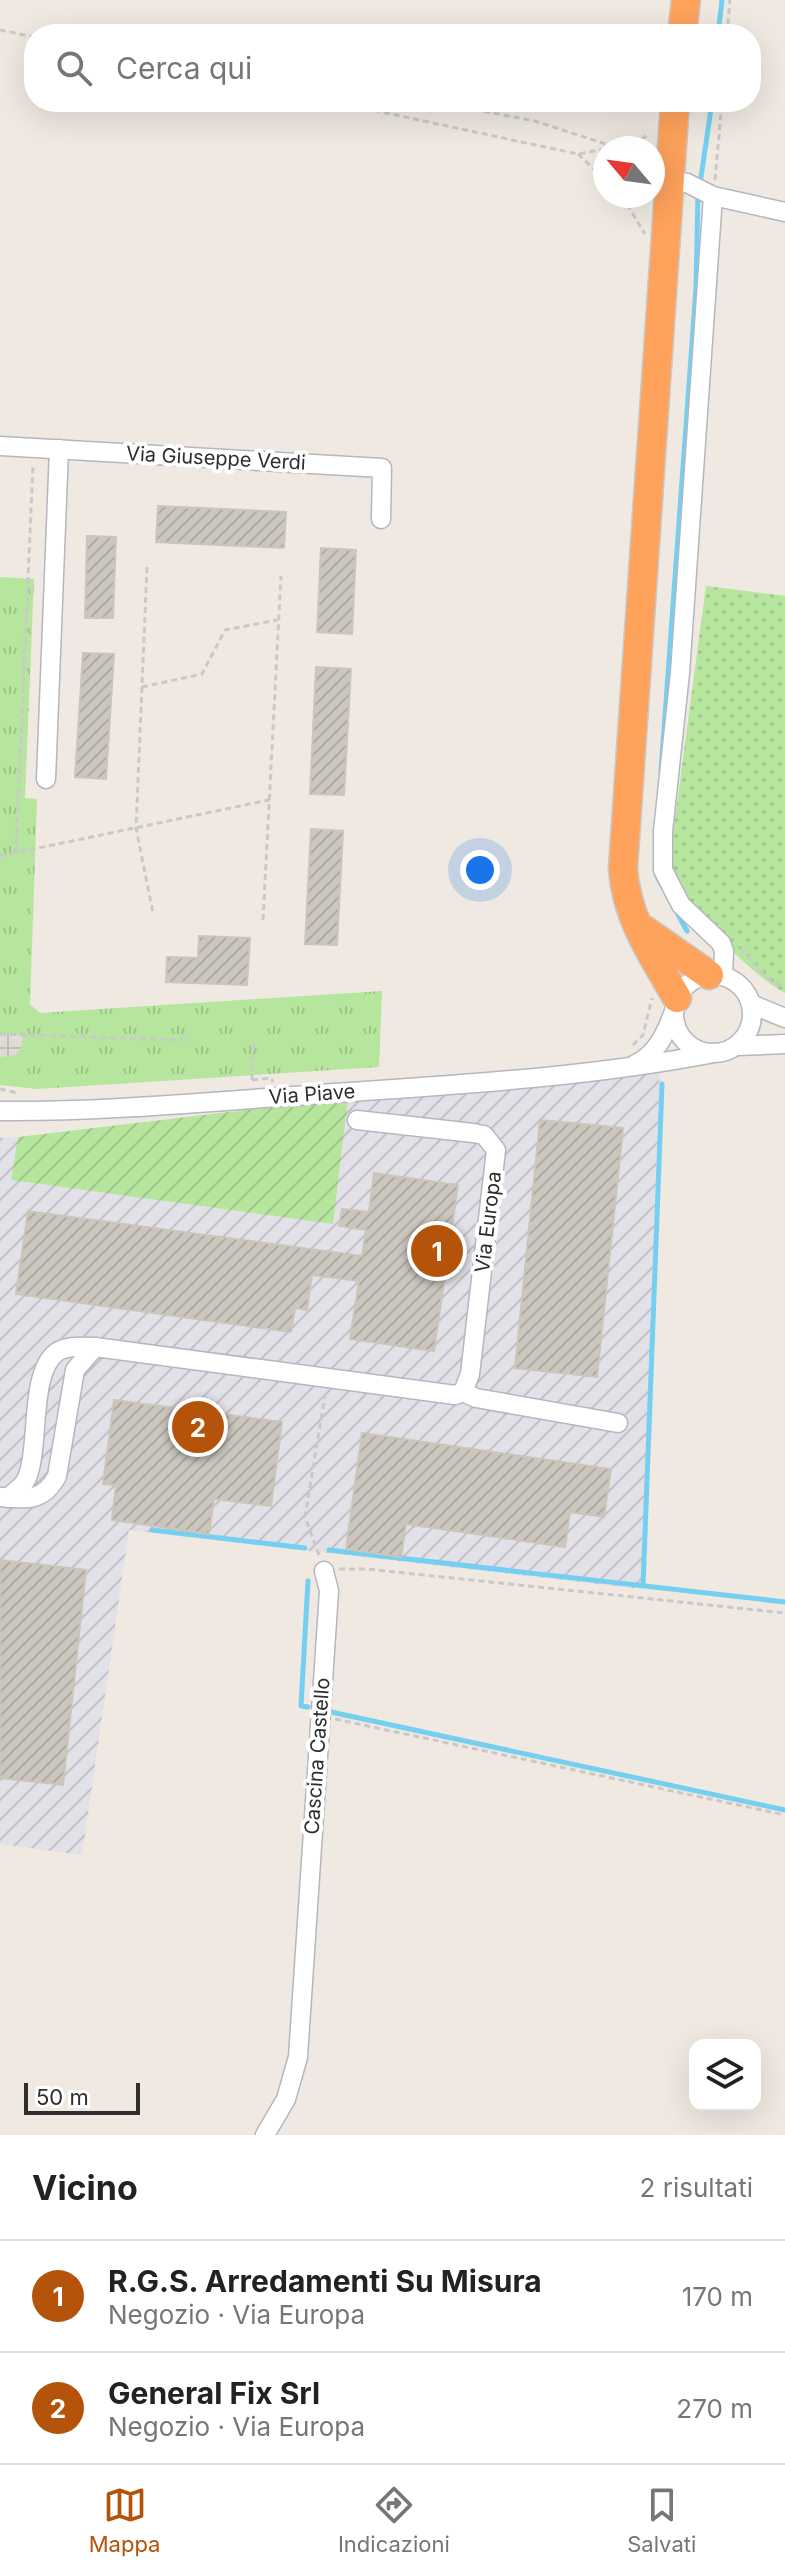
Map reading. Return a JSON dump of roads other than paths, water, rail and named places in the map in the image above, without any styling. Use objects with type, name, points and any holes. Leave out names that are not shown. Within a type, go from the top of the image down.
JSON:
[{"type":"highway","points":[[683,24],[686,0]]},
{"type":"highway","points":[[673,997],[634,920],[624,887],[623,868],[662,263],[693,188],[676,112]]},
{"type":"highway","points":[[634,920],[663,946],[716,976]]},
{"type":"street","points":[[716,976],[724,951],[721,943],[681,905],[663,870],[663,831],[680,673],[693,188],[785,212]]},
{"type":"street","name":"Via Giuseppe Verdi","points":[[0,446],[382,468],[381,519]]},
{"type":"street","points":[[46,779],[59,449]]},
{"type":"street","points":[[625,1061],[653,1052],[673,997],[690,982],[716,976],[741,986],[751,1004],[750,1027],[737,1046]]},
{"type":"street","points":[[673,997],[679,1035],[687,1044],[709,1054]]},
{"type":"street","points":[[751,1004],[785,1018]]},
{"type":"street","name":"Via Piave","points":[[0,1111],[111,1109],[709,1054],[737,1046],[785,1044]]},
{"type":"street","name":"Via Europa","points":[[357,1120],[484,1135],[496,1150],[470,1374],[463,1392]]},
{"type":"street","points":[[4,1497],[27,1500],[50,1489],[57,1476],[75,1370],[95,1347]]},
{"type":"street","points":[[4,1497],[25,1482],[30,1467],[42,1377],[49,1361],[59,1350],[95,1347],[455,1395],[463,1392],[476,1398],[618,1423]]},
{"type":"street","name":"Cascina Castello","points":[[265,2135],[286,2099],[298,2057],[329,1591],[324,1571]]},
{"type":"waterway","points":[[719,24],[722,0]]},
{"type":"waterway","points":[[700,184],[711,112]]},
{"type":"waterway","points":[[661,771],[696,288],[698,194]]},
{"type":"waterway","points":[[657,876],[687,931]]},
{"type":"waterway","points":[[643,1586],[662,1084]]},
{"type":"waterway","points":[[152,1530],[305,1548]]},
{"type":"waterway","points":[[329,1550],[785,1602]]},
{"type":"waterway","points":[[308,1581],[301,1706],[308,1707]]},
{"type":"waterway","points":[[331,1712],[785,1810]]},
{"type":"place","name":"R.G.S. Arredamenti Su Misura","points":[[437,1251]]},
{"type":"place","name":"General Fix Srl","points":[[198,1427]]}]
